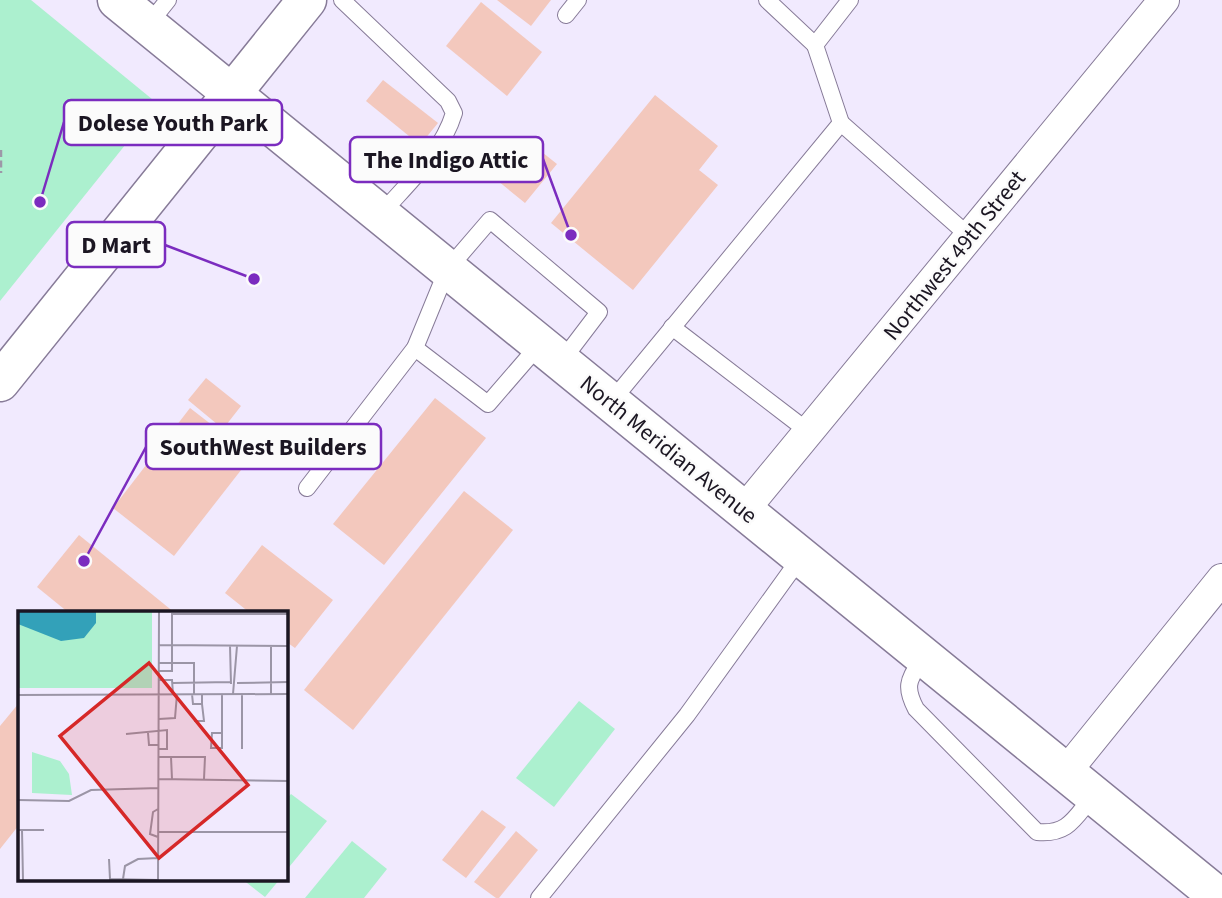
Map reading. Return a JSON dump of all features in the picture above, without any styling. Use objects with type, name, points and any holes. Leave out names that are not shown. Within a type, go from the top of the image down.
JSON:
[{"type":"main road","name":"North Meridian Avenue","points":[[117,0],[158,12],[233,94],[1220,898]]},
{"type":"main road","points":[[0,382],[233,94],[297,3]]},
{"type":"street","name":"Northwest 49th Street","points":[[744,510],[1164,0]]},
{"type":"street","points":[[1079,784],[1222,579]]},
{"type":"lane","points":[[342,0],[447,101],[454,113],[450,128],[439,147],[380,215]]},
{"type":"lane","points":[[566,15],[578,0]]},
{"type":"lane","points":[[767,0],[815,45],[841,123],[969,236]]},
{"type":"lane","points":[[815,45],[850,0]]},
{"type":"lane","points":[[611,402],[841,123]]},
{"type":"lane","points":[[307,488],[415,348],[447,270],[490,220],[599,313],[488,404],[415,348]]},
{"type":"lane","points":[[672,327],[808,432]]},
{"type":"lane","points":[[539,898],[687,715],[801,557]]},
{"type":"lane","points":[[923,657],[908,683],[909,696],[916,709],[1037,832],[1054,834],[1065,828],[1079,784]]},
{"type":"path","points":[[0,150],[0,173]]},
{"type":"green space","points":[[0,0],[31,0],[158,104],[0,301]]},
{"type":"green space","points":[[579,701],[615,729],[554,807],[516,778]]},
{"type":"green space","points":[[291,794],[327,821],[287,870],[287,799]]},
{"type":"green space","points":[[352,841],[387,869],[364,898],[305,898]]},
{"type":"green space","points":[[243,880],[279,880],[265,897]]},
{"type":"building","points":[[497,0],[551,0],[531,26]]},
{"type":"building","points":[[481,2],[542,52],[507,96],[446,46]]},
{"type":"building","points":[[383,80],[438,123],[420,145],[366,101]]},
{"type":"building","points":[[655,95],[718,146],[699,170],[718,185],[633,290],[551,223]]},
{"type":"building","points":[[528,141],[557,164],[525,203],[487,172],[511,143],[520,150]]},
{"type":"building","points":[[206,378],[241,406],[223,429],[188,400]]},
{"type":"building","points":[[435,398],[486,438],[384,565],[333,524]]},
{"type":"building","points":[[190,408],[252,456],[174,556],[113,508]]},
{"type":"building","points":[[464,491],[513,530],[353,730],[304,690]]},
{"type":"building","points":[[79,535],[173,611],[67,611],[37,587]]},
{"type":"building","points":[[262,545],[333,600],[295,648],[287,642],[287,611],[248,611],[225,593]]},
{"type":"building","points":[[18,704],[18,826],[0,849],[0,726]]},
{"type":"building","points":[[482,810],[506,827],[466,878],[442,860]]},
{"type":"building","points":[[516,831],[538,850],[499,898],[496,898],[474,882]]},
{"type":"place","name":"Dolese Youth Park","points":[[40,202]]},
{"type":"place","name":"The Indigo Attic","points":[[571,235]]},
{"type":"place","name":"D Mart","points":[[254,279]]},
{"type":"place","name":"SouthWest Builders","points":[[84,561]]}]
